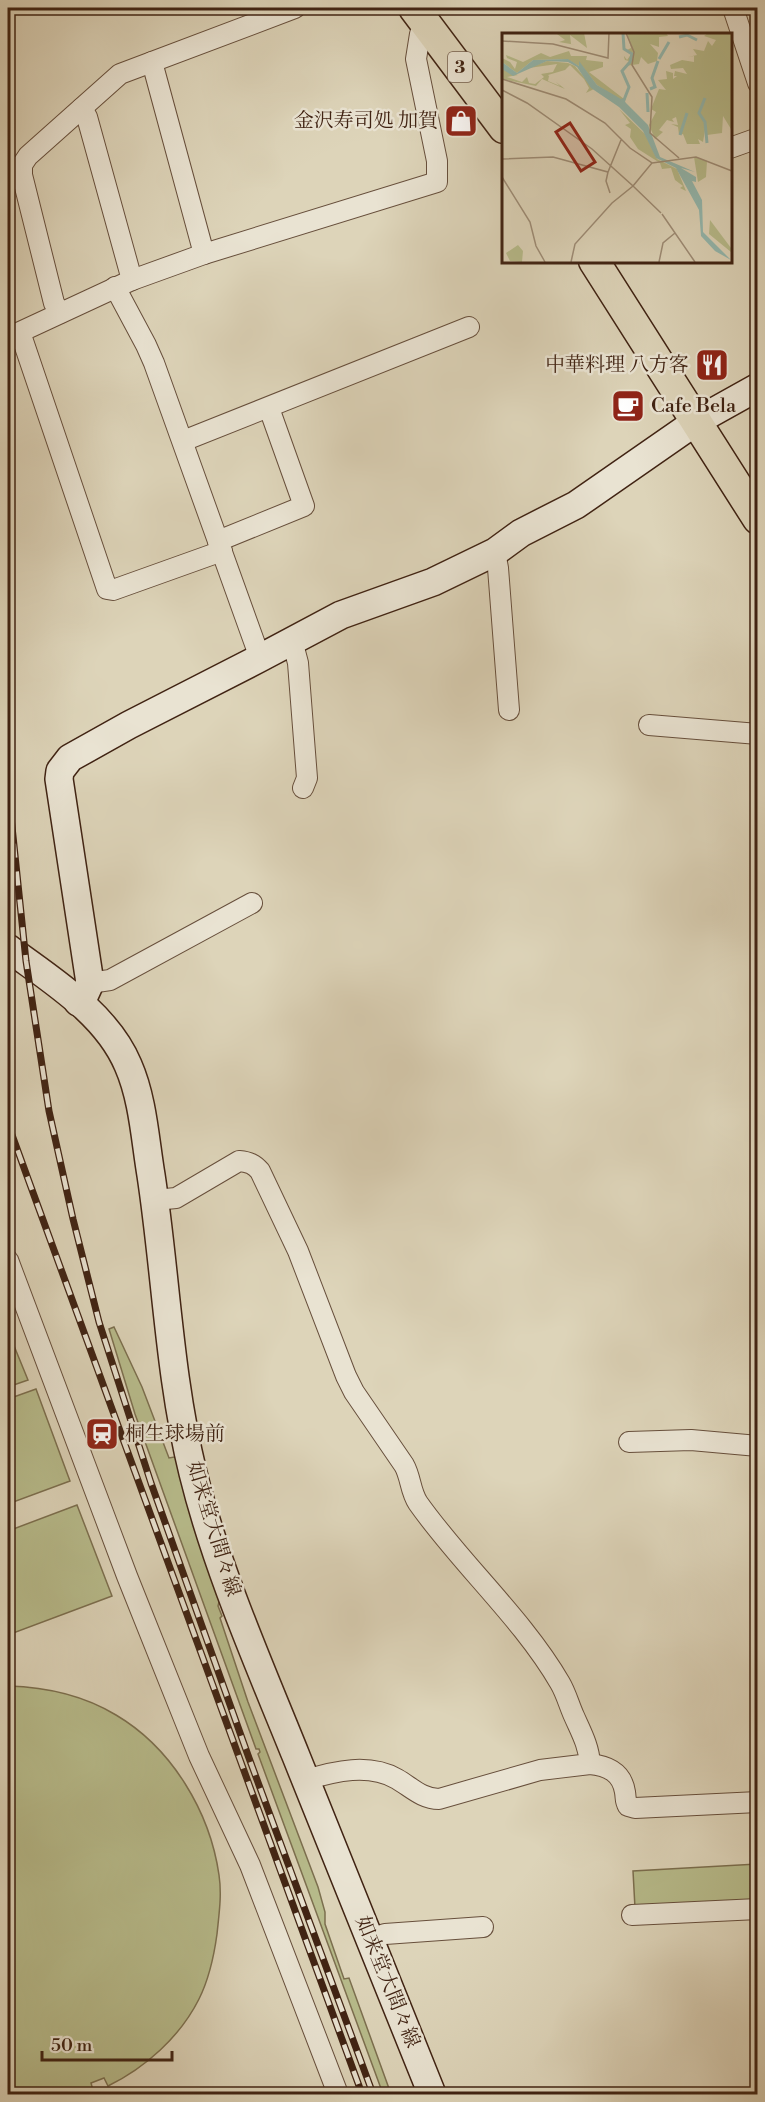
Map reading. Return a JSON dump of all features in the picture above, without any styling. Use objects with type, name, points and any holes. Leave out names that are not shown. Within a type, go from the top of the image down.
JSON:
[{"type":"main road","name":"3","points":[[421,17],[502,125]]},
{"type":"main road","points":[[595,262],[758,519]]},
{"type":"main road","points":[[84,993],[60,790],[60,771],[70,758],[341,615],[433,582],[495,552],[521,533],[576,505],[697,421],[758,387]]},
{"type":"main road","name":"如来堂大間々線","points":[[8,948],[84,993],[128,1065],[142,1120],[155,1200],[180,1400],[194,1474],[218,1555],[263,1675],[432,2094]]},
{"type":"street","points":[[60,313],[54,303],[22,175],[22,165],[28,156],[120,74],[295,8]]},
{"type":"street","points":[[733,8],[758,84]]},
{"type":"street","points":[[269,408],[304,506],[220,546],[113,590],[107,589],[20,332],[124,284],[204,254],[437,182],[436,161],[416,59],[421,17]]},
{"type":"street","points":[[152,62],[204,254]]},
{"type":"street","points":[[82,108],[87,117],[124,284],[260,658]]},
{"type":"street","points":[[732,147],[758,138]]},
{"type":"street","points":[[183,441],[469,327]]},
{"type":"street","points":[[495,552],[509,710]]},
{"type":"street","points":[[292,640],[298,663],[308,778],[303,788]]},
{"type":"street","points":[[649,725],[758,734]]},
{"type":"street","points":[[84,993],[252,903]]},
{"type":"street","points":[[155,1200],[176,1198],[239,1161],[255,1165],[260,1171],[298,1251],[354,1392],[405,1465],[410,1476],[411,1489],[417,1501],[530,1640],[560,1683],[586,1743],[590,1764]]},
{"type":"street","points":[[8,1260],[127,1576],[199,1756],[250,1865],[338,2094]]},
{"type":"street","points":[[629,1442],[691,1440],[758,1446]]},
{"type":"street","points":[[306,1780],[354,1770],[372,1771],[396,1779],[422,1796],[439,1799],[540,1770],[590,1764],[609,1768],[622,1778],[628,1806],[635,1808],[758,1802]]},
{"type":"street","points":[[632,1915],[758,1909]]},
{"type":"street","points":[[369,1939],[385,1934],[483,1927]]},
{"type":"green space","points":[[114,1327],[142,1387],[169,1458],[180,1456],[220,1598],[218,1606],[222,1616],[220,1618],[248,1702],[318,1887],[325,1912],[325,1924],[344,1979],[349,1978],[391,2094],[383,2094],[135,1414],[109,1329]]},
{"type":"green space","points":[[10,1336],[28,1380],[8,1387],[8,1337]]},
{"type":"green space","points":[[36,1389],[70,1481],[8,1504],[8,1399]]},
{"type":"green space","points":[[77,1505],[112,1596],[8,1635],[8,1531]]},
{"type":"green space","points":[[8,1686],[50,1690],[77,1697],[116,1715],[136,1729],[171,1764],[185,1784],[207,1828],[214,1851],[220,1882],[219,1919],[211,1967],[199,1999],[182,2026],[148,2061],[108,2086],[104,2078],[91,2083],[94,2094],[8,2094]]},
{"type":"green space","points":[[757,1864],[757,1902],[635,1908],[633,1871]]},
{"type":"railway","points":[[8,788],[26,961],[49,1111],[99,1322],[151,1483],[249,1758],[373,2094]]},
{"type":"railway","points":[[8,1124],[362,2094]]},
{"type":"place","name":"金沢寿司処 加賀","points":[[461,121]]},
{"type":"place","name":"中華料理 八方客","points":[[712,365]]},
{"type":"place","name":"Cafe Bela","points":[[628,406]]},
{"type":"place","name":"桐生球場前","points":[[102,1434]]}]
